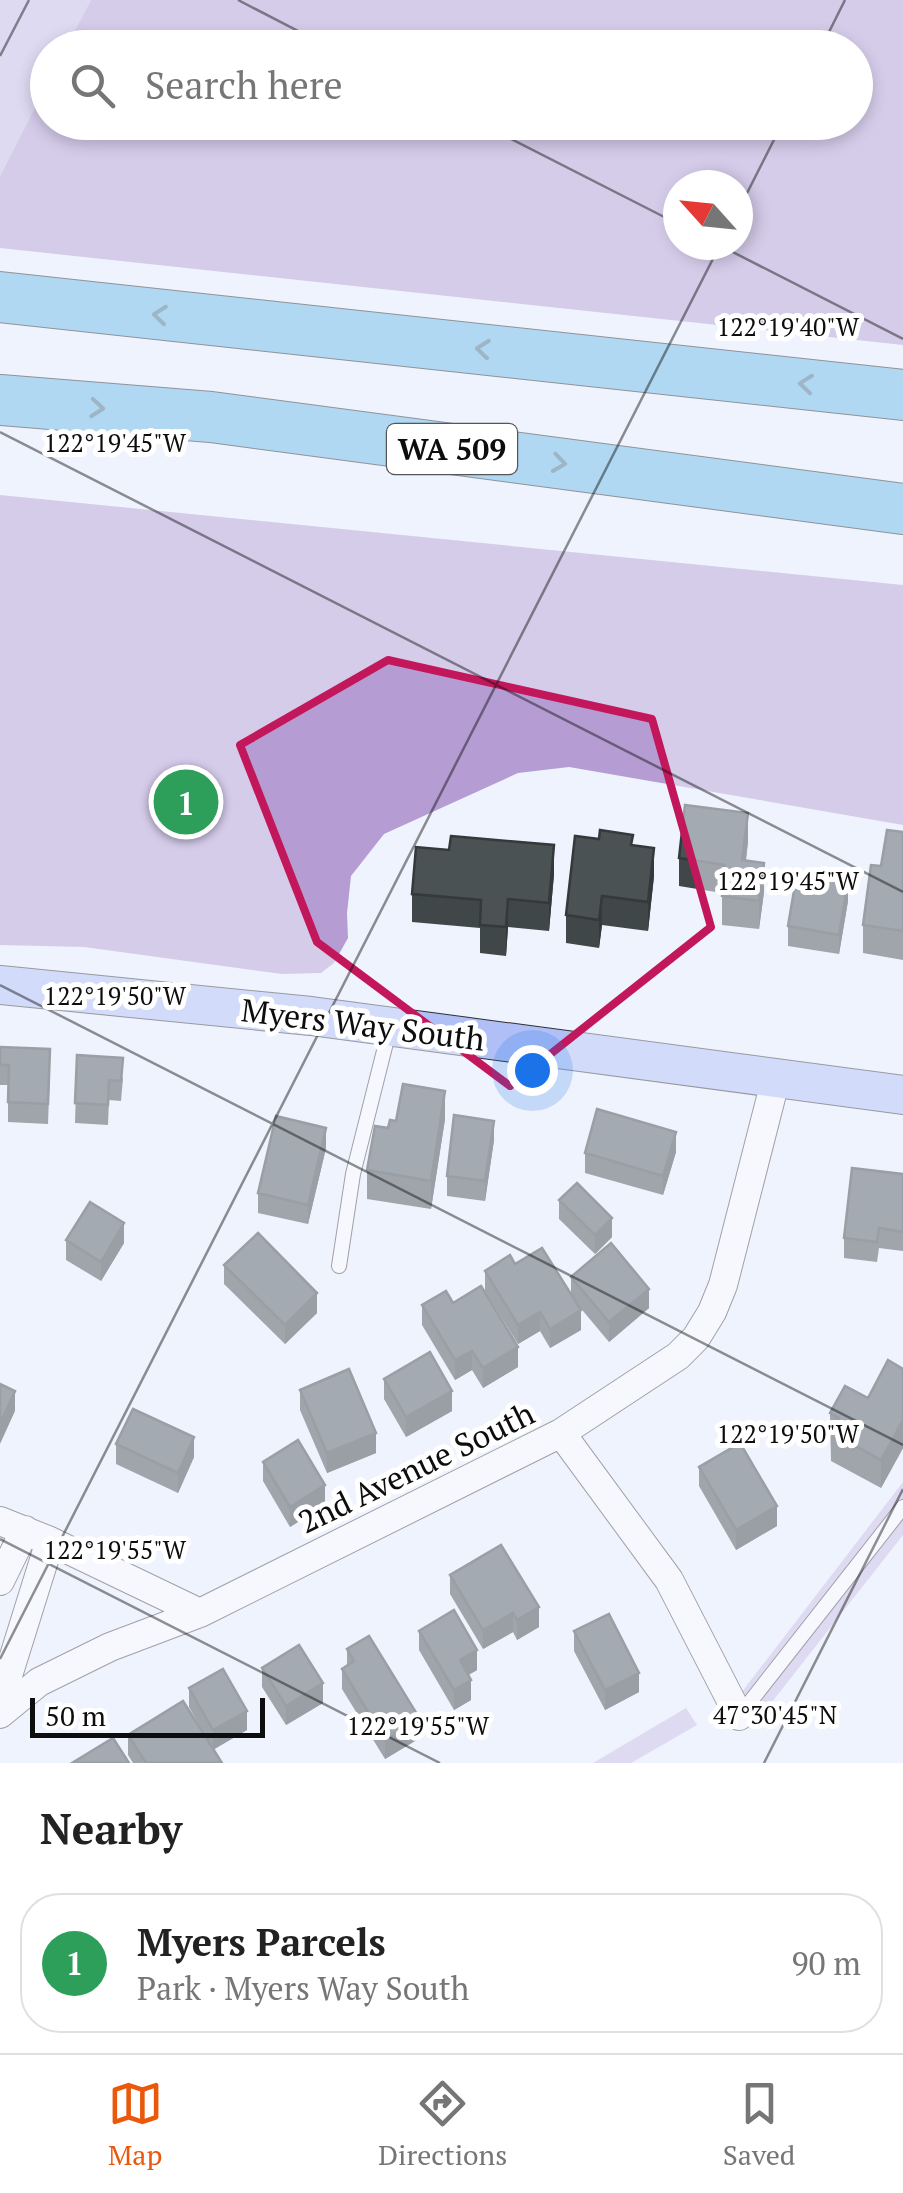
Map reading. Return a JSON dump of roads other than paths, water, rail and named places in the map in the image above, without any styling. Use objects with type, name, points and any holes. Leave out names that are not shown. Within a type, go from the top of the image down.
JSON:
[{"type":"highway","points":[[0,297],[903,394]]},
{"type":"highway","name":"WA 509","points":[[0,400],[211,416],[903,509]]},
{"type":"main road","name":"Myers Way South","points":[[0,985],[390,1026],[903,1094]]},
{"type":"street","points":[[560,1433],[678,1356],[696,1338],[712,1312],[723,1285],[776,1078]]},
{"type":"street","name":"2nd Avenue South","points":[[0,1714],[39,1682],[110,1647],[200,1614],[560,1433],[669,1580],[739,1716]]},
{"type":"street","points":[[25,1531],[200,1614]]},
{"type":"street","points":[[0,1581],[25,1531]]},
{"type":"street","points":[[0,1701],[25,1531]]},
{"type":"lane","points":[[339,1266],[354,1174],[390,1026]]},
{"type":"lane","points":[[739,1716],[903,1507]]},
{"type":"place","name":"Myers Parcels","points":[[186,802]]}]
